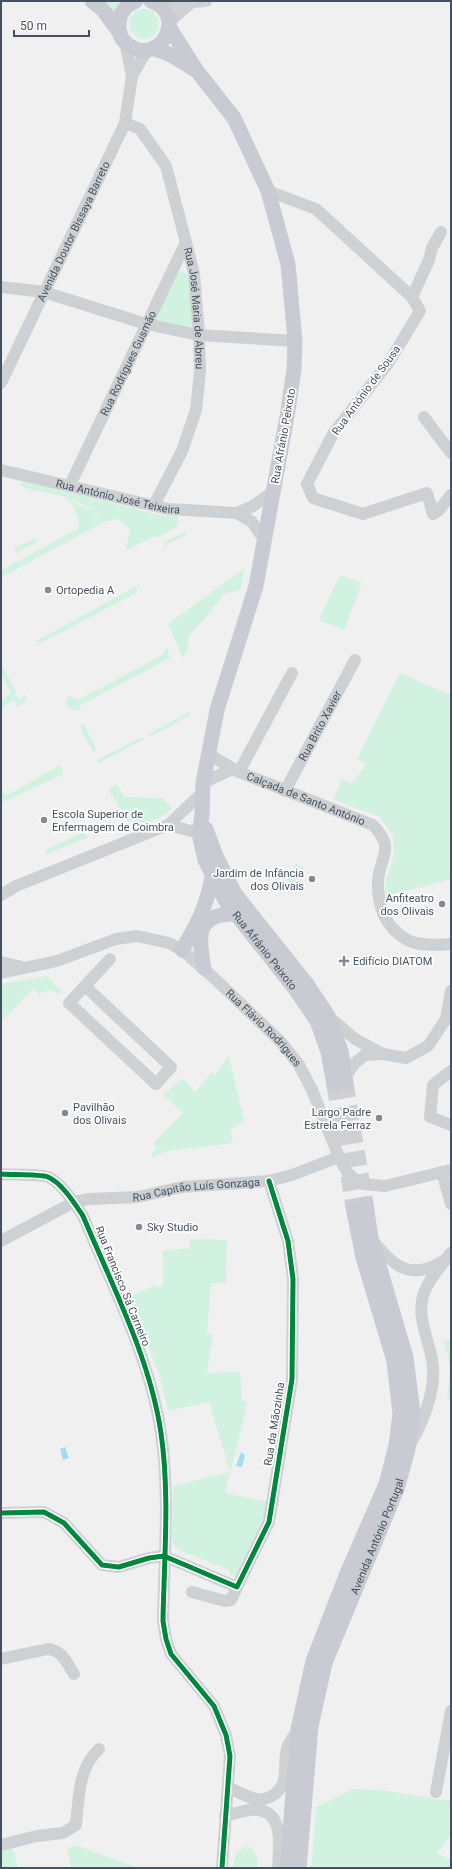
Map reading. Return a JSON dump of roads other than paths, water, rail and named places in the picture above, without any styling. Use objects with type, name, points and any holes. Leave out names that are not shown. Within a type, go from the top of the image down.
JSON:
[{"type":"main road","points":[[92,1],[103,10],[122,37]]},
{"type":"main road","points":[[122,37],[120,17],[123,10],[136,1]]},
{"type":"main road","name":"Rua Afrânio Peixoto","points":[[153,2],[164,10],[169,24],[197,72],[234,118],[268,191],[288,264],[295,341],[294,369],[288,411],[256,586],[217,710],[202,789],[202,815],[199,833],[205,860],[212,877],[225,900],[296,990],[317,1021],[328,1052],[342,1082]]},
{"type":"main road","points":[[150,49],[164,40],[169,24]]},
{"type":"main road","name":"Rua Afrânio Peixoto","points":[[122,37],[135,48],[150,49],[171,55],[197,72]]},
{"type":"main road","name":"Rua Afrânio Peixoto","points":[[202,815],[216,856],[235,894],[306,983],[328,1016],[341,1051],[342,1082]]},
{"type":"main road","points":[[182,950],[201,918],[208,900],[212,877]]},
{"type":"main road","points":[[204,968],[200,947],[200,935],[203,924],[213,917],[224,914],[236,914]]},
{"type":"main road","name":"Avenida António Portugal","points":[[287,1868],[298,1729],[314,1660],[348,1571],[386,1484],[396,1445],[400,1414],[394,1361],[363,1256],[359,1206],[371,1238],[406,1357],[413,1413],[408,1449],[397,1489],[325,1663],[311,1726],[299,1868]]},
{"type":"street","points":[[153,2],[206,1]]},
{"type":"street","points":[[169,24],[193,2]]},
{"type":"street","name":"Avenida Doutor Bissaya Barreto","points":[[1,383],[125,123],[132,76],[122,37]]},
{"type":"street","name":"Avenida Doutor Bissaya Barreto","points":[[132,76],[150,49]]},
{"type":"street","name":"Rua José Maria de Abreu","points":[[125,123],[140,129],[166,166],[194,273],[199,335],[200,372],[196,410],[182,451],[154,506]]},
{"type":"street","name":"Rua António de Sousa","points":[[268,191],[316,209],[412,297],[420,311],[390,362],[333,434],[307,484],[313,498],[363,514],[427,494],[433,514],[439,510],[451,495]]},
{"type":"street","points":[[412,297],[429,260],[432,248],[441,232]]},
{"type":"street","name":"Rua Rodrigues Gusmão","points":[[70,485],[186,242]]},
{"type":"street","points":[[1,287],[44,292],[146,324],[199,335],[295,341]]},
{"type":"street","points":[[424,417],[451,453]]},
{"type":"street","name":"Rua António José Teixeira","points":[[1,470],[168,509],[237,513],[253,506],[274,491]]},
{"type":"street","points":[[237,513],[252,522],[264,540]]},
{"type":"street","name":"Rua Brito Xavier","points":[[285,791],[355,660]]},
{"type":"street","points":[[235,770],[292,673]]},
{"type":"street","name":"Calçada de Santo António","points":[[208,754],[235,770],[373,825],[383,835],[386,852],[378,880],[379,903],[386,922],[406,940],[436,945],[451,944]]},
{"type":"street","name":"Calçada de Santo António","points":[[168,825],[202,789],[235,770]]},
{"type":"street","points":[[1,895],[16,886],[168,825],[199,833]]},
{"type":"street","name":"Rua Flávio Rodrigues","points":[[1,973],[58,961],[116,938],[137,936],[152,938],[169,943],[182,950],[204,968],[281,1042],[299,1065],[312,1090],[346,1172],[363,1184],[386,1186],[446,1171]]},
{"type":"street","points":[[85,986],[171,1067],[156,1084],[69,1003],[110,959]]},
{"type":"street","name":"Rua Flávio Rodrigues","points":[[1,962],[24,967]]},
{"type":"street","points":[[342,1082],[355,1063],[365,1055],[383,1054],[406,1058],[428,1046],[446,1019],[451,991]]},
{"type":"street","points":[[328,1016],[355,1039],[383,1054]]},
{"type":"street","points":[[451,1071],[433,1085],[430,1117],[451,1124]]},
{"type":"street","name":"Rua Capitão Luís Gonzaga","points":[[1,1241],[74,1202],[88,1199],[138,1197],[182,1187],[269,1181],[292,1175],[339,1157]]},
{"type":"street","points":[[446,1171],[451,1204]]},
{"type":"street","name":"Rua Francisco Sá Carneiro","points":[[1,1174],[48,1177],[62,1188],[74,1202],[83,1216],[92,1236],[138,1348],[152,1390],[161,1433],[166,1496],[163,1621],[166,1639],[171,1654],[214,1706],[222,1724],[230,1756],[222,1868]]},
{"type":"street","name":"Rua da Mãozinha","points":[[192,1592],[225,1601],[232,1600],[269,1522],[292,1379],[293,1279],[288,1241],[269,1181]]},
{"type":"street","points":[[371,1238],[393,1263],[403,1269],[416,1271],[426,1269],[449,1255]]},
{"type":"street","points":[[408,1449],[421,1424],[431,1391],[433,1375],[432,1360],[421,1311],[422,1296],[428,1284],[449,1255]]},
{"type":"street","points":[[1,1512],[44,1512],[64,1523],[102,1565],[119,1568],[149,1558],[164,1556],[237,1587]]},
{"type":"street","points":[[1,1659],[48,1649],[56,1649],[74,1674]]},
{"type":"street","points":[[436,1792],[451,1711]]},
{"type":"street","points":[[228,1787],[251,1798],[260,1800],[267,1799],[274,1795],[280,1789],[284,1781],[287,1748],[298,1729]]},
{"type":"street","points":[[1,1845],[37,1836],[64,1832],[76,1825],[81,1779],[90,1757],[99,1749]]},
{"type":"street","points":[[225,1816],[250,1810],[258,1810],[271,1817],[279,1829],[278,1868]]},
{"type":"water","points":[[65,1447],[69,1458],[63,1460],[60,1449]]},
{"type":"water","points":[[241,1452],[245,1455],[242,1467],[236,1466]]},
{"type":"tunnel","points":[[346,1083],[366,1204]]},
{"type":"tunnel","points":[[334,1085],[353,1207]]},
{"type":"place","name":"Ortopedia A","points":[[48,590]]},
{"type":"place","name":"Escola Superior de Enfermagem de Coimbra","points":[[44,820]]},
{"type":"place","name":"Jardim de Infância dos Olivais","points":[[312,879]]},
{"type":"place","name":"Anfiteatro dos Olivais","points":[[442,904]]},
{"type":"place","name":"Edifício DIATOM","points":[[344,961]]},
{"type":"place","name":"Pavilhão dos Olivais","points":[[65,1113]]},
{"type":"place","name":"Largo Padre Estrela Ferraz","points":[[379,1118]]},
{"type":"place","name":"Sky Studio","points":[[139,1227]]}]
